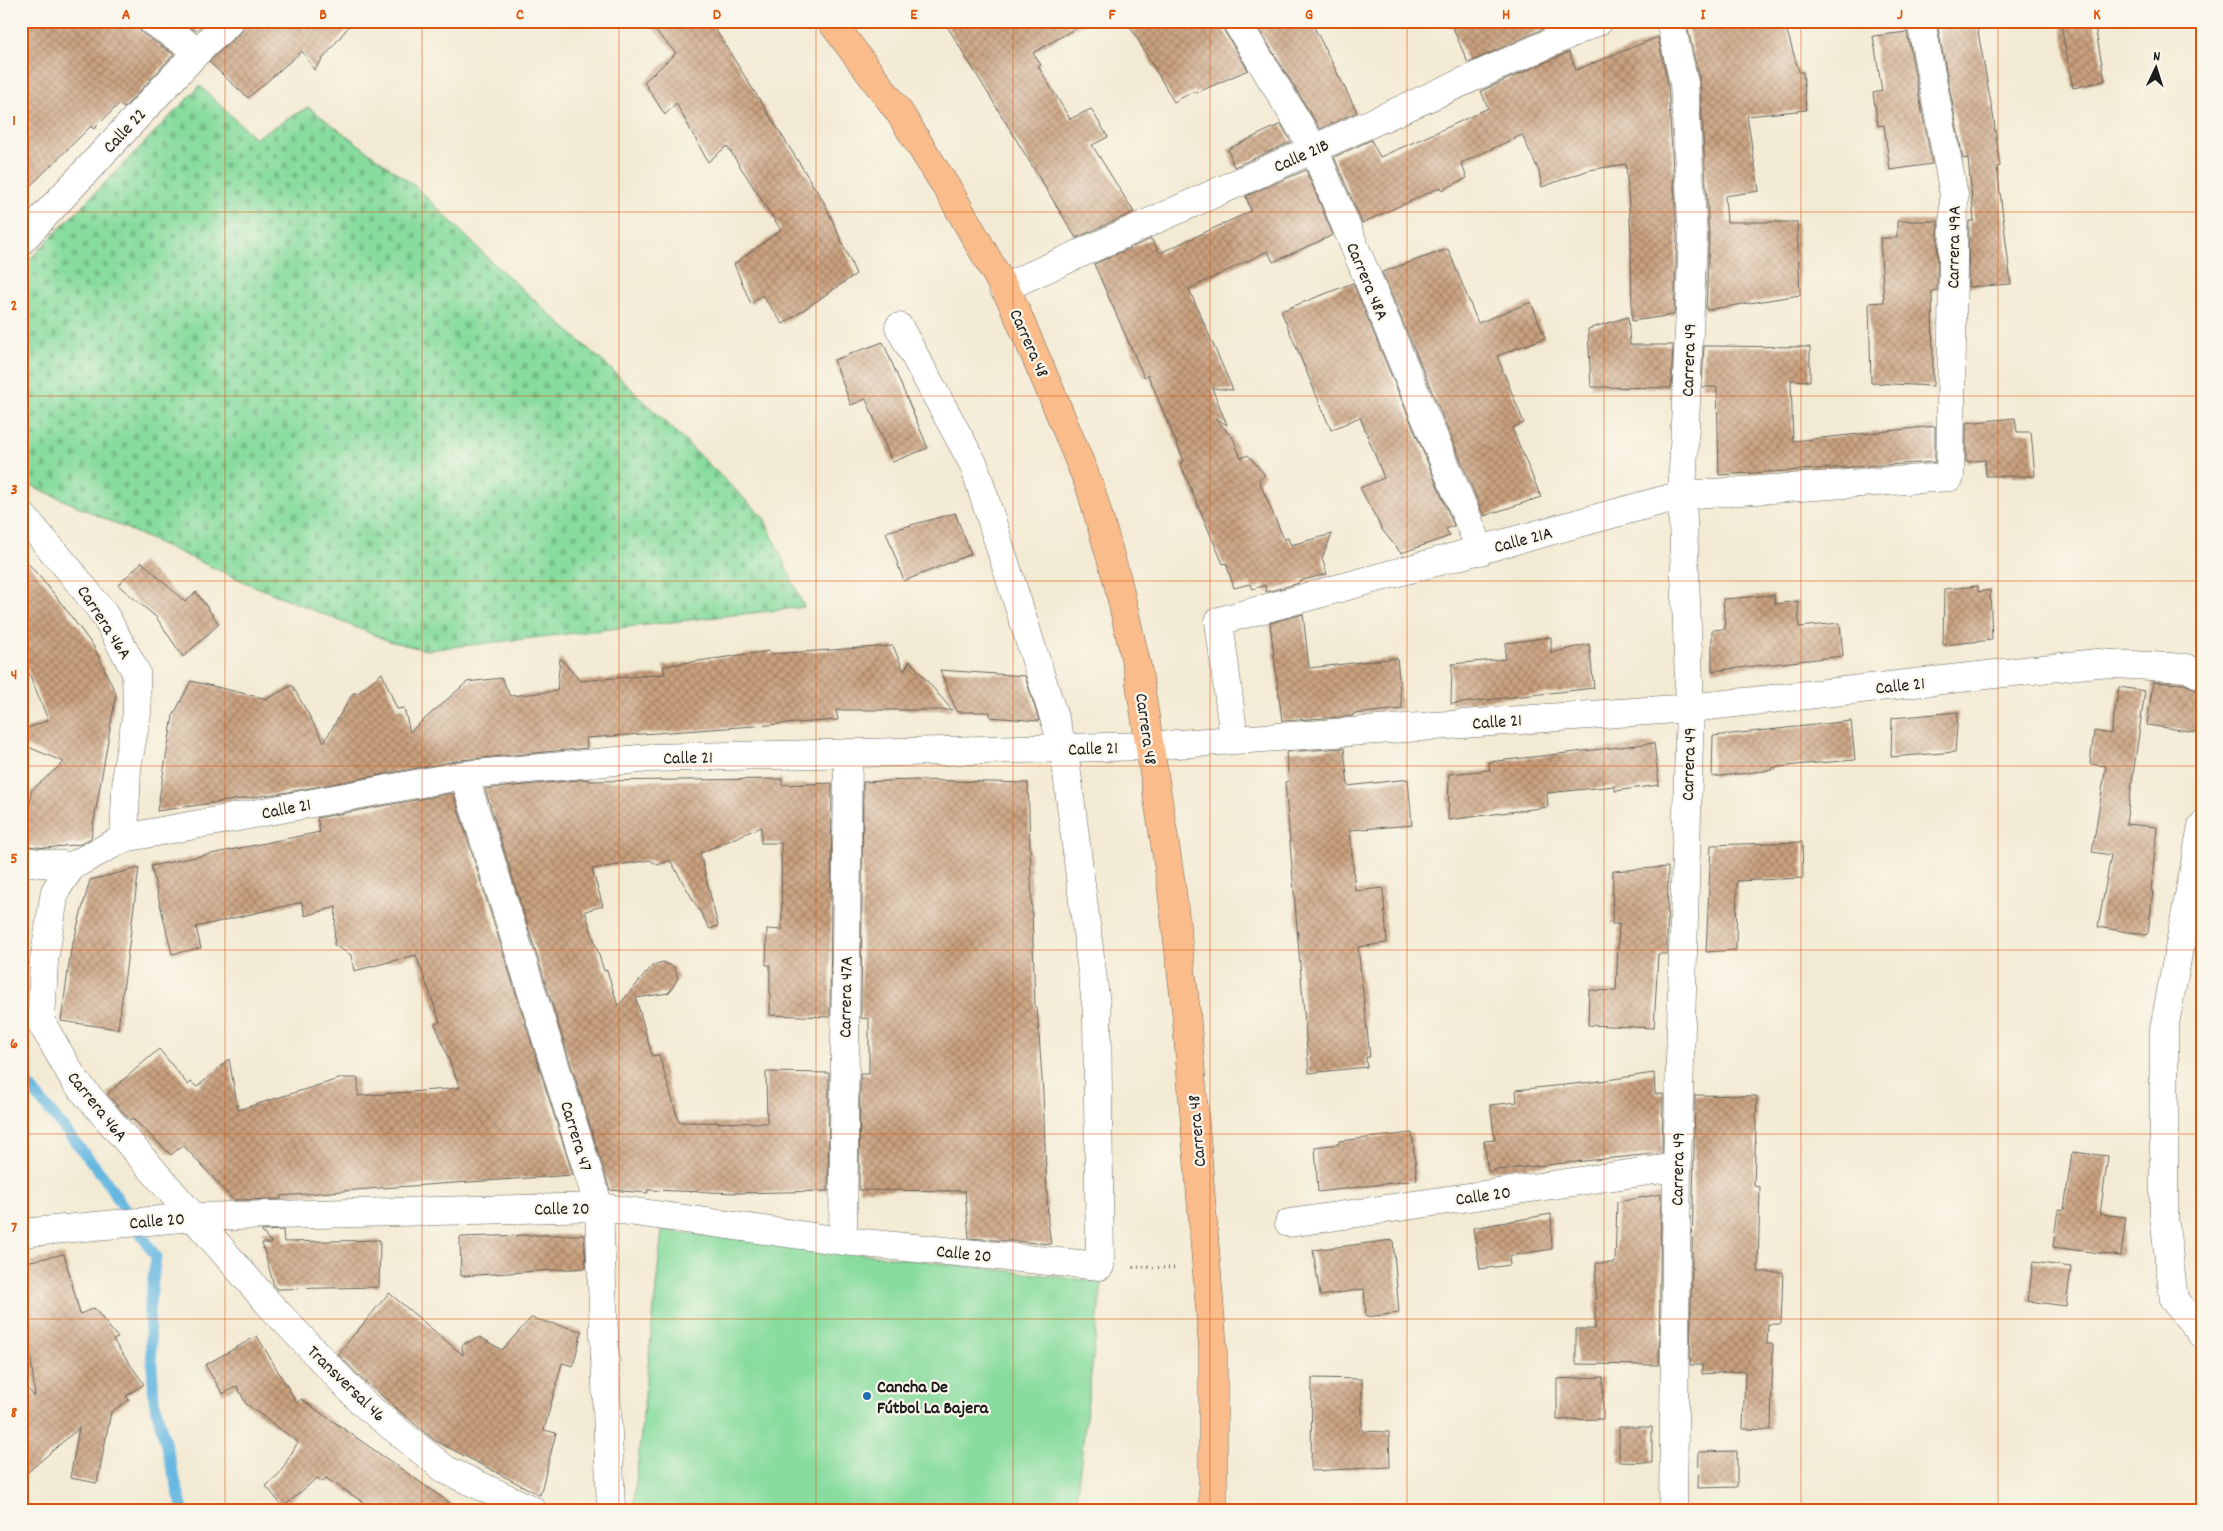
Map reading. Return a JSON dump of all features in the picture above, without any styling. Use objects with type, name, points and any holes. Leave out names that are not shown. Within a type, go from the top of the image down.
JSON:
[{"type":"highway","name":"Carrera 48","points":[[831,21],[900,112],[950,193],[1012,302],[1050,388],[1090,487],[1117,579],[1138,671],[1171,883],[1186,1011],[1213,1348],[1213,1510]]},
{"type":"street","points":[[152,21],[198,51]]},
{"type":"street","name":"Calle 22","points":[[21,241],[198,51],[230,21]]},
{"type":"street","name":"Carrera 48A","points":[[1236,21],[1314,149],[1481,551]]},
{"type":"street","name":"Calle 21B","points":[[1003,288],[1599,21]]},
{"type":"street","name":"Carrera 49","points":[[1670,21],[1684,83],[1693,237],[1682,495],[1690,708],[1677,1167],[1673,1510]]},
{"type":"street","name":"Carrera 49A","points":[[1921,21],[1954,195],[1950,477]]},
{"type":"street","points":[[899,327],[974,465],[1064,749],[1097,1012],[1100,1266]]},
{"type":"street","name":"Calle 21A","points":[[1234,739],[1220,621],[1682,495],[1950,477]]},
{"type":"street","name":"Carrera 46A","points":[[21,514],[68,567],[104,614],[136,672],[137,713],[127,768],[124,838]]},
{"type":"street","name":"Calle 21","points":[[72,866],[124,838],[464,775],[650,758],[1149,746],[1690,708],[2096,663],[2187,668],[2202,676]]},
{"type":"street","name":"Carrera 47A","points":[[843,1241],[848,753]]},
{"type":"street","name":"Carrera 47","points":[[464,775],[599,1207],[610,1510]]},
{"type":"street","points":[[2202,826],[2164,1029],[2164,1207],[2174,1300],[2202,1334]]},
{"type":"street","points":[[21,861],[72,866]]},
{"type":"street","name":"Carrera 46A","points":[[72,866],[55,891],[44,962],[41,1022],[74,1082],[184,1217]]},
{"type":"street","name":"Calle 20","points":[[1289,1223],[1677,1167]]},
{"type":"street","name":"Calle 20","points":[[26,1232],[184,1217],[599,1207],[843,1241],[1100,1266]]},
{"type":"street","name":"Transversal 46","points":[[184,1217],[364,1404],[446,1470],[532,1510]]},
{"type":"path","points":[[1100,1266],[1207,1269]]},
{"type":"green space","points":[[200,86],[255,138],[308,107],[416,187],[492,262],[612,370],[764,518],[804,607],[426,650],[389,641],[247,583],[26,483],[21,478],[21,268]]},
{"type":"green space","name":"Cancha De Fútbol La Bajera","points":[[662,1230],[1102,1282],[1075,1510],[633,1510]]},
{"type":"building","points":[[21,21],[137,21],[138,28],[143,34],[174,54],[124,108],[119,104],[94,129],[91,126],[21,195]]},
{"type":"building","points":[[181,21],[207,21],[196,31]]},
{"type":"building","points":[[245,21],[353,21],[314,70],[302,51],[248,98],[209,62],[241,32]]},
{"type":"building","points":[[646,21],[710,21],[825,204],[856,274],[783,324],[762,295],[751,304],[734,264],[781,230],[727,146],[708,162],[676,103],[665,115],[644,82],[676,53]]},
{"type":"building","points":[[944,21],[1088,21],[1033,53],[1041,65],[1038,66],[1070,119],[1091,109],[1108,137],[1092,145],[1134,212],[1076,238]]},
{"type":"building","points":[[1127,21],[1220,21],[1248,70],[1196,93],[1194,91],[1174,102]]},
{"type":"building","points":[[1254,21],[1311,21],[1357,112],[1320,129]]},
{"type":"building","points":[[1450,21],[1556,21],[1556,23],[1468,63]]},
{"type":"building","points":[[1695,21],[1784,21],[1799,72],[1803,72],[1806,110],[1747,116],[1759,191],[1725,196],[1727,222],[1797,222],[1800,295],[1706,310],[1709,236],[1700,82],[1687,25]]},
{"type":"building","points":[[1943,21],[1976,21],[1993,114],[2000,166],[1997,167],[2011,284],[1968,287],[1969,221],[1974,221],[1968,158],[1963,159],[1938,28],[1944,27]]},
{"type":"building","points":[[2060,21],[2094,21],[2105,81],[2073,88]]},
{"type":"building","points":[[1907,32],[1932,164],[1890,170],[1884,125],[1878,126],[1873,93],[1882,91],[1873,36]]},
{"type":"building","points":[[1658,37],[1668,85],[1677,237],[1674,315],[1632,321],[1631,235],[1626,164],[1589,170],[1542,187],[1539,171],[1522,135],[1461,163],[1467,178],[1442,190],[1441,187],[1362,223],[1334,157],[1371,140],[1380,157],[1455,124],[1488,108],[1481,91],[1569,52],[1576,70]]},
{"type":"building","points":[[1281,124],[1291,142],[1234,167],[1228,149]]},
{"type":"building","points":[[1306,170],[1333,235],[1273,262],[1268,251],[1189,289],[1233,390],[1212,388],[1227,425],[1215,418],[1233,438],[1241,458],[1248,455],[1265,475],[1259,481],[1284,539],[1288,538],[1291,545],[1332,534],[1322,558],[1327,574],[1266,592],[1265,585],[1253,589],[1250,584],[1234,588],[1226,563],[1223,564],[1180,463],[1184,461],[1148,375],[1144,377],[1094,264],[1151,239],[1160,253],[1251,211],[1246,196]]},
{"type":"building","points":[[1897,221],[1938,221],[1937,290],[1932,291],[1933,386],[1871,383],[1869,303],[1884,302],[1880,238],[1897,238]]},
{"type":"building","points":[[1448,249],[1478,323],[1531,302],[1545,338],[1497,356],[1524,423],[1512,428],[1541,497],[1484,516],[1382,272]]},
{"type":"building","points":[[1353,283],[1454,526],[1446,529],[1450,536],[1401,553],[1383,531],[1360,488],[1384,478],[1360,417],[1331,430],[1281,311]]},
{"type":"building","points":[[1628,317],[1630,345],[1673,345],[1671,388],[1591,387],[1588,329]]},
{"type":"building","points":[[883,342],[928,448],[892,462],[866,399],[851,405],[834,360]]},
{"type":"building","points":[[1704,346],[1810,347],[1810,381],[1791,380],[1793,441],[1935,426],[1935,462],[1719,475],[1717,387],[1702,387]]},
{"type":"building","points":[[2015,418],[2017,432],[2031,432],[2035,476],[1986,476],[1985,460],[1966,462],[1966,423]]},
{"type":"building","points":[[955,513],[971,554],[904,581],[886,532]]},
{"type":"building","points":[[21,555],[55,595],[94,647],[116,694],[91,838],[81,844],[47,848],[27,846],[22,805],[30,804],[31,791],[64,762],[21,744],[21,731],[48,720],[21,653]]},
{"type":"building","points":[[142,562],[185,602],[196,592],[219,624],[183,657],[156,617],[118,585]]},
{"type":"building","points":[[1978,586],[1978,592],[1990,590],[1992,640],[1943,645],[1944,589]]},
{"type":"building","points":[[1774,595],[1775,604],[1798,601],[1799,627],[1840,623],[1843,656],[1712,671],[1712,630],[1725,629],[1723,599]]},
{"type":"building","points":[[1303,614],[1309,668],[1397,658],[1402,709],[1353,714],[1353,716],[1282,721],[1270,623]]},
{"type":"building","points":[[1551,637],[1551,653],[1589,644],[1594,688],[1451,704],[1452,664],[1505,659],[1506,643]]},
{"type":"building","points":[[893,646],[904,671],[910,661],[952,710],[836,710],[838,720],[586,738],[587,748],[461,760],[283,793],[157,811],[173,716],[191,681],[267,699],[292,685],[324,742],[353,693],[358,693],[382,673],[397,709],[404,708],[410,732],[467,682],[502,678],[510,696],[557,691],[560,658],[580,681],[665,674],[663,666],[769,651],[770,654]]},
{"type":"building","points":[[940,670],[1025,676],[1039,721],[990,717],[990,712],[957,712]]},
{"type":"building","points":[[2153,682],[2184,684],[2202,692],[2202,733],[2147,725]]},
{"type":"building","points":[[2119,687],[2145,691],[2126,824],[2157,827],[2151,891],[2153,891],[2148,933],[2146,935],[2098,927],[2111,855],[2092,852],[2106,766],[2090,764],[2094,731],[2111,734]]},
{"type":"building","points":[[1958,712],[1955,752],[1891,757],[1892,718]]},
{"type":"building","points":[[1851,721],[1855,760],[1805,764],[1712,777],[1713,736]]},
{"type":"building","points":[[1654,743],[1659,785],[1615,791],[1615,786],[1547,793],[1548,807],[1448,820],[1449,774],[1490,770],[1489,762]]},
{"type":"building","points":[[1344,748],[1348,786],[1408,779],[1412,825],[1350,830],[1355,891],[1383,888],[1387,943],[1358,947],[1370,1057],[1366,1057],[1367,1067],[1309,1073],[1285,782],[1289,781],[1286,752]]},
{"type":"building","points":[[588,779],[588,781],[782,779],[782,785],[832,783],[830,1017],[770,1015],[770,965],[766,965],[767,929],[782,930],[781,843],[761,843],[761,827],[700,853],[718,926],[710,929],[670,860],[658,865],[650,860],[592,869],[603,906],[585,911],[604,971],[607,970],[618,1006],[653,965],[663,962],[674,967],[678,978],[668,993],[636,998],[652,1056],[659,1055],[679,1122],[767,1123],[766,1072],[829,1073],[828,1191],[739,1193],[647,1190],[648,1193],[610,1190],[485,789]]},
{"type":"building","points":[[915,780],[1028,783],[1035,1007],[1037,1007],[1043,1094],[1048,1223],[1051,1244],[969,1238],[965,1191],[859,1190],[860,1074],[869,1074],[869,1019],[861,1018],[863,782]]},
{"type":"building","points":[[453,793],[573,1175],[281,1196],[281,1199],[233,1200],[183,1145],[171,1155],[132,1118],[130,1120],[107,1094],[159,1049],[188,1085],[191,1082],[197,1087],[229,1059],[238,1110],[342,1078],[358,1078],[358,1096],[460,1088],[435,1024],[440,1022],[416,955],[354,971],[351,955],[334,945],[336,907],[305,916],[302,902],[196,927],[201,948],[172,954],[151,866],[320,832],[317,818]]},
{"type":"building","points":[[1802,842],[1803,878],[1737,881],[1736,950],[1706,952],[1711,845]]},
{"type":"building","points":[[1668,867],[1667,954],[1658,954],[1654,1028],[1588,1025],[1589,990],[1616,991],[1619,924],[1612,924],[1613,871]]},
{"type":"building","points":[[139,868],[118,1029],[61,1021],[71,950],[90,880]]},
{"type":"building","points":[[1654,1073],[1655,1094],[1663,1094],[1662,1153],[1488,1171],[1484,1141],[1495,1140],[1490,1105],[1517,1102],[1516,1090]]},
{"type":"building","points":[[1695,1095],[1757,1096],[1754,1186],[1760,1187],[1758,1272],[1783,1272],[1781,1324],[1768,1324],[1767,1344],[1773,1344],[1771,1430],[1743,1429],[1745,1371],[1702,1374],[1702,1365],[1690,1365]]},
{"type":"building","points":[[1412,1133],[1417,1180],[1318,1192],[1315,1147],[1339,1144],[1339,1141]]},
{"type":"building","points":[[2072,1152],[2108,1156],[2100,1214],[2126,1217],[2121,1256],[2053,1247],[2058,1209],[2064,1210]]},
{"type":"building","points":[[1661,1194],[1659,1365],[1576,1364],[1576,1329],[1595,1329],[1596,1263],[1615,1263],[1617,1202]]},
{"type":"building","points":[[1551,1214],[1552,1249],[1509,1256],[1510,1265],[1480,1269],[1473,1228]]},
{"type":"building","points":[[283,1230],[284,1242],[380,1240],[379,1287],[277,1289],[274,1286],[262,1243],[272,1243],[261,1231]]},
{"type":"building","points":[[584,1235],[586,1268],[461,1276],[460,1237]]},
{"type":"building","points":[[1393,1240],[1399,1313],[1366,1317],[1364,1289],[1320,1296],[1313,1250]]},
{"type":"building","points":[[64,1254],[80,1314],[94,1308],[118,1338],[113,1340],[144,1384],[126,1396],[129,1400],[111,1412],[97,1483],[70,1478],[79,1428],[21,1478],[21,1382],[35,1397],[21,1263]]},
{"type":"building","points":[[2033,1262],[2071,1267],[2066,1306],[2028,1301]]},
{"type":"building","points":[[389,1293],[463,1355],[462,1345],[480,1337],[502,1350],[531,1318],[582,1331],[573,1366],[562,1363],[544,1430],[556,1433],[540,1495],[434,1440],[363,1380],[338,1354]]},
{"type":"building","points":[[257,1336],[297,1403],[301,1399],[460,1510],[375,1510],[326,1478],[323,1482],[317,1478],[283,1507],[266,1486],[280,1473],[298,1442],[246,1404],[237,1386],[223,1394],[205,1365]]},
{"type":"building","points":[[1603,1377],[1603,1419],[1557,1420],[1557,1379]]},
{"type":"building","points":[[1312,1378],[1362,1379],[1362,1431],[1389,1432],[1390,1467],[1311,1471]]},
{"type":"building","points":[[1619,1427],[1652,1427],[1652,1463],[1619,1462]]},
{"type":"building","points":[[1737,1451],[1737,1487],[1698,1488],[1699,1452]]},
{"type":"waterway","points":[[21,1076],[103,1176],[156,1257],[149,1311],[154,1400],[183,1510]]},
{"type":"place","name":"Cancha De Fútbol La Bajera","points":[[867,1396]]}]
